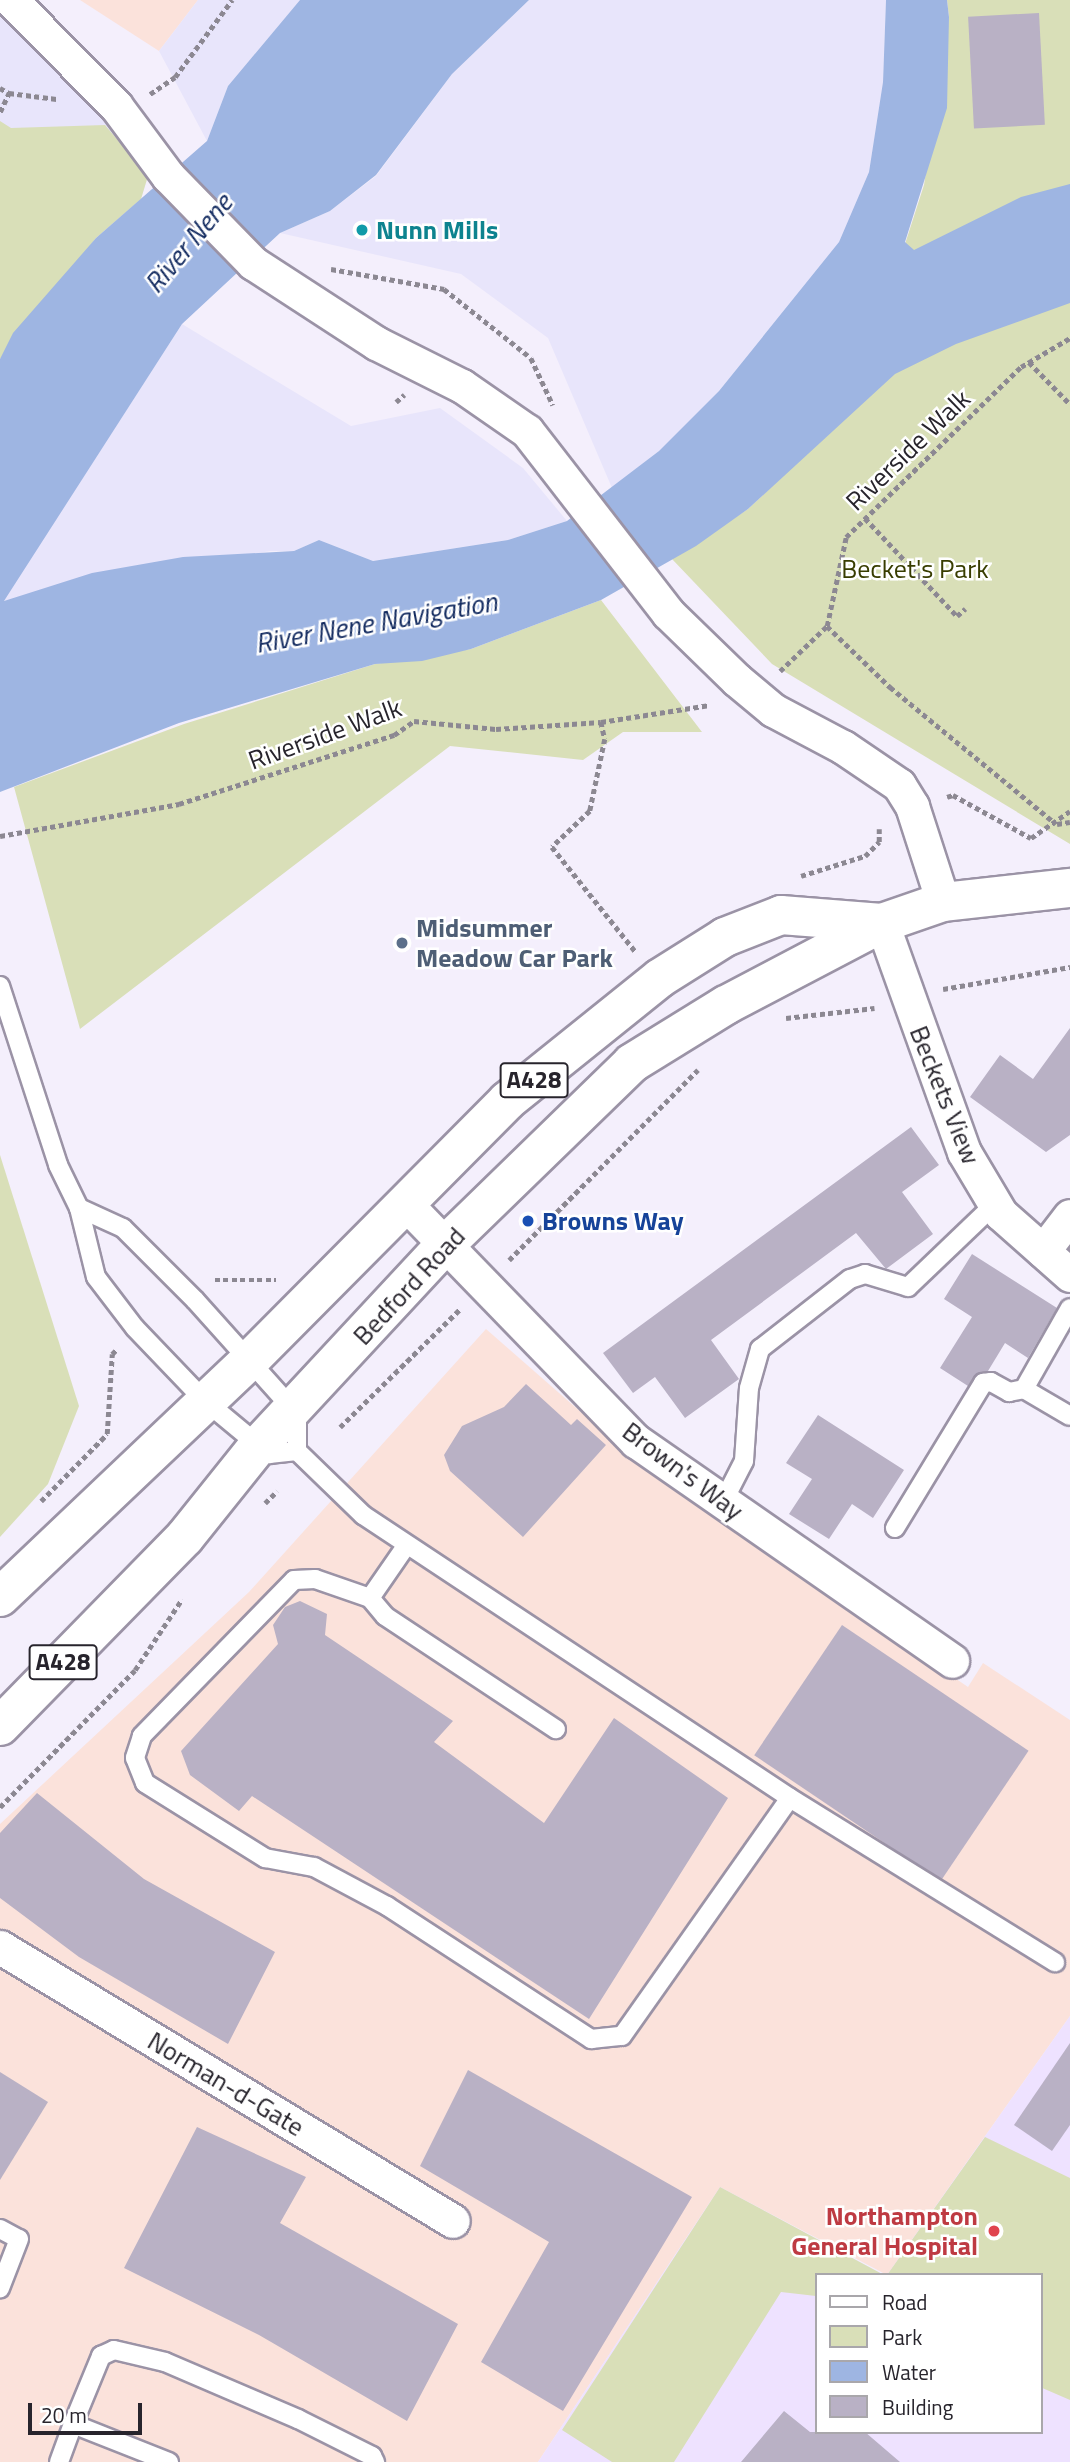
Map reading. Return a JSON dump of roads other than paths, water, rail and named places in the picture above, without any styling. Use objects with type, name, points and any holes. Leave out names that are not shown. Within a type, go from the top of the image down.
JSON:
[{"type":"main road","name":"Bedford Road","points":[[0,1726],[185,1537],[257,1447],[445,1245],[632,1063],[726,1005],[882,923],[943,902],[1070,888]]},
{"type":"main road","name":"Bedford Road","points":[[0,1597],[204,1400],[249,1361],[507,1101],[660,978],[725,937],[781,915],[882,923]]},
{"type":"street","points":[[11,0],[116,106],[168,176],[253,263],[376,343],[462,386],[527,431],[668,613],[773,710],[843,747],[899,785],[912,806],[943,902]]},
{"type":"street","name":"Beckets View","points":[[882,923],[964,1152],[995,1204],[1070,1275]]},
{"type":"street","name":"Brown's Way","points":[[405,1203],[636,1441],[952,1661]]},
{"type":"street","points":[[1043,1251],[1070,1216]]},
{"type":"street","name":"Norman-d-Gate","points":[[0,1947],[453,2221]]},
{"type":"lane","points":[[0,986],[58,1165],[79,1208],[96,1277],[135,1328],[204,1400],[257,1447],[269,1454],[297,1451]]},
{"type":"lane","points":[[723,1502],[744,1461],[749,1388],[760,1349],[850,1279],[866,1274],[908,1287],[995,1204]]},
{"type":"lane","points":[[79,1208],[123,1228],[249,1361],[292,1408],[297,1419],[297,1451],[363,1516],[790,1798],[1055,1962]]},
{"type":"lane","points":[[895,1528],[983,1383],[991,1382],[1009,1392],[1024,1388],[1070,1308]]},
{"type":"lane","points":[[1024,1388],[1070,1416]]},
{"type":"lane","points":[[370,1598],[406,1546]]},
{"type":"lane","points":[[556,1729],[385,1616],[370,1598],[315,1579],[294,1580],[142,1736],[135,1758],[145,1783],[265,1858],[314,1867],[387,1906],[591,2039],[622,2036],[790,1798]]},
{"type":"lane","points":[[0,2229],[19,2239],[0,2288]]},
{"type":"lane","points":[[59,2462],[101,2356],[114,2350],[164,2362],[286,2413],[372,2456],[375,2462]]},
{"type":"lane","points":[[73,2424],[169,2462]]},
{"type":"water","points":[[300,0],[529,0],[452,74],[376,175],[330,211],[280,233],[182,324],[4,601],[92,573],[183,557],[294,551],[319,540],[373,561],[508,540],[567,521],[659,451],[719,391],[839,242],[869,172],[883,82],[886,0],[947,0],[949,17],[947,108],[905,242],[914,250],[1021,197],[1070,184],[1070,303],[956,344],[895,374],[748,509],[696,546],[601,600],[471,649],[422,661],[375,664],[179,723],[0,792],[0,359],[13,333],[96,238],[207,141],[228,86]]},
{"type":"place","name":"Nunn Mills","points":[[362,230]]},
{"type":"place","name":"Midsummer Meadow Car Park","points":[[402,943]]},
{"type":"place","name":"Browns Way","points":[[528,1221]]},
{"type":"place","name":"Northampton General Hospital","points":[[994,2231]]},
{"type":"water label","name":"River Nene","points":[[188,243]]},
{"type":"water label","name":"River Nene Navigation","points":[[376,622]]},
{"type":"park label","name":"Becket's Park","points":[[915,569]]}]
